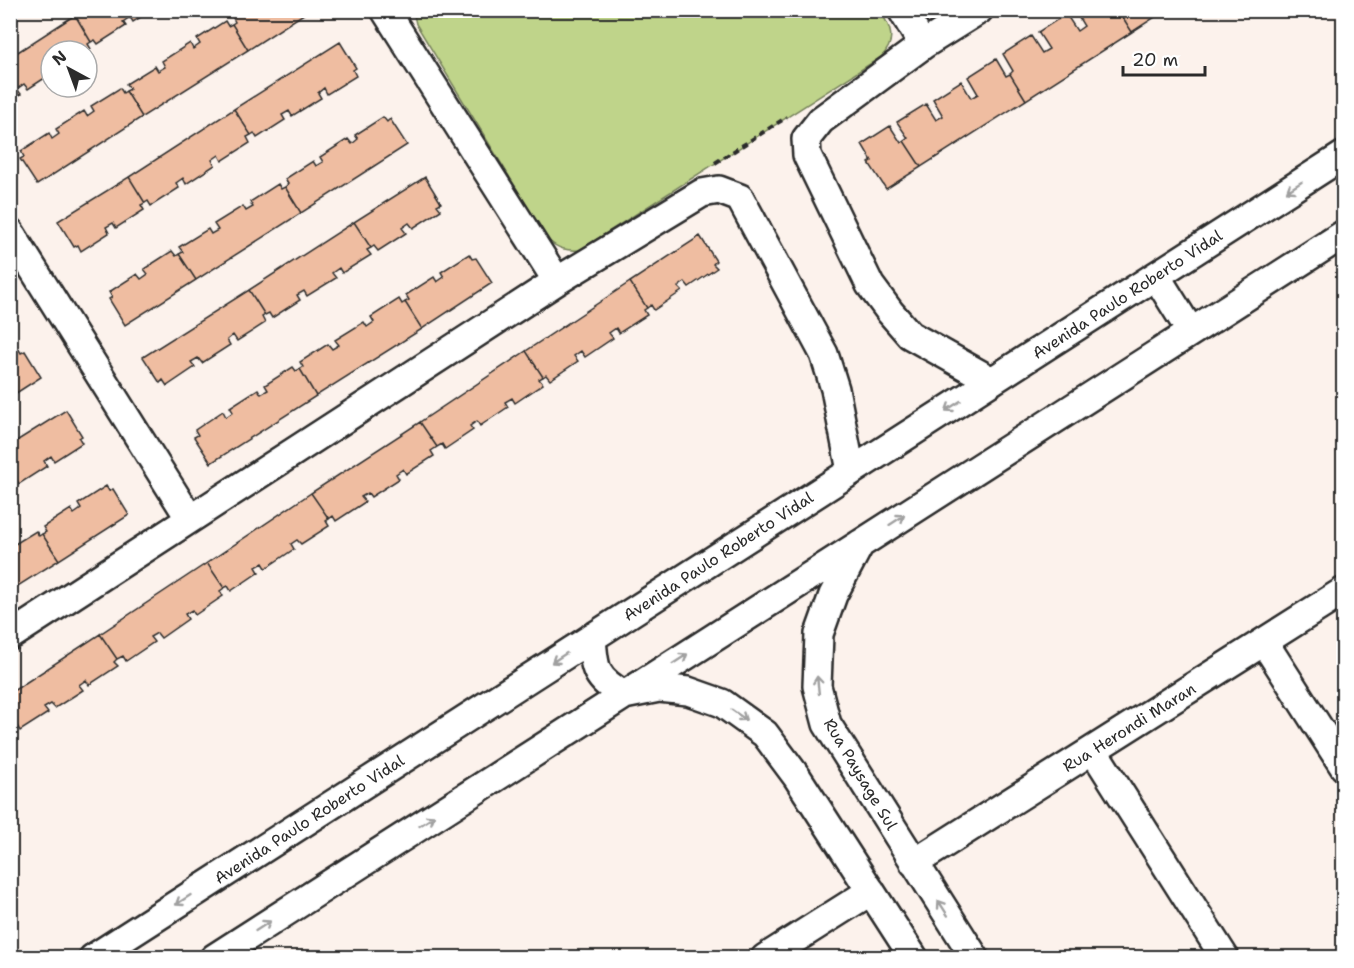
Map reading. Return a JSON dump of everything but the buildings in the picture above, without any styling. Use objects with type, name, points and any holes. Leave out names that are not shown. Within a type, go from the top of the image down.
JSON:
[{"type":"street","points":[[385,10],[557,281]]},
{"type":"street","points":[[902,10],[924,45]]},
{"type":"street","points":[[979,10],[924,45],[821,120],[806,139],[807,155],[870,285],[890,312],[910,335],[992,381]]},
{"type":"street","name":"Avenida Paulo Roberto Vidal","points":[[93,957],[1344,156]]},
{"type":"street","points":[[10,636],[557,281],[702,193],[719,189],[740,198],[824,354],[835,389],[851,471]]},
{"type":"street","points":[[10,232],[190,519]]},
{"type":"street","points":[[214,957],[1344,234]]},
{"type":"street","points":[[1156,276],[1191,332]]},
{"type":"street","name":"Rua Paysage Sul","points":[[861,543],[833,595],[819,634],[817,686],[828,724],[975,957]]},
{"type":"street","name":"Rua Herondi Maran","points":[[914,863],[1344,591]]},
{"type":"street","points":[[592,637],[593,657],[598,674],[608,685],[624,695],[659,688],[688,691],[722,704],[765,734],[797,777],[914,957]]},
{"type":"street","points":[[1264,642],[1344,767]]},
{"type":"street","points":[[1093,750],[1225,957]]},
{"type":"street","points":[[765,957],[871,891]]},
{"type":"path","points":[[712,165],[790,115]]},
{"type":"green space","points":[[413,11],[880,11],[889,28],[891,40],[881,57],[580,250],[571,250],[563,249],[548,240],[416,24]]}]
